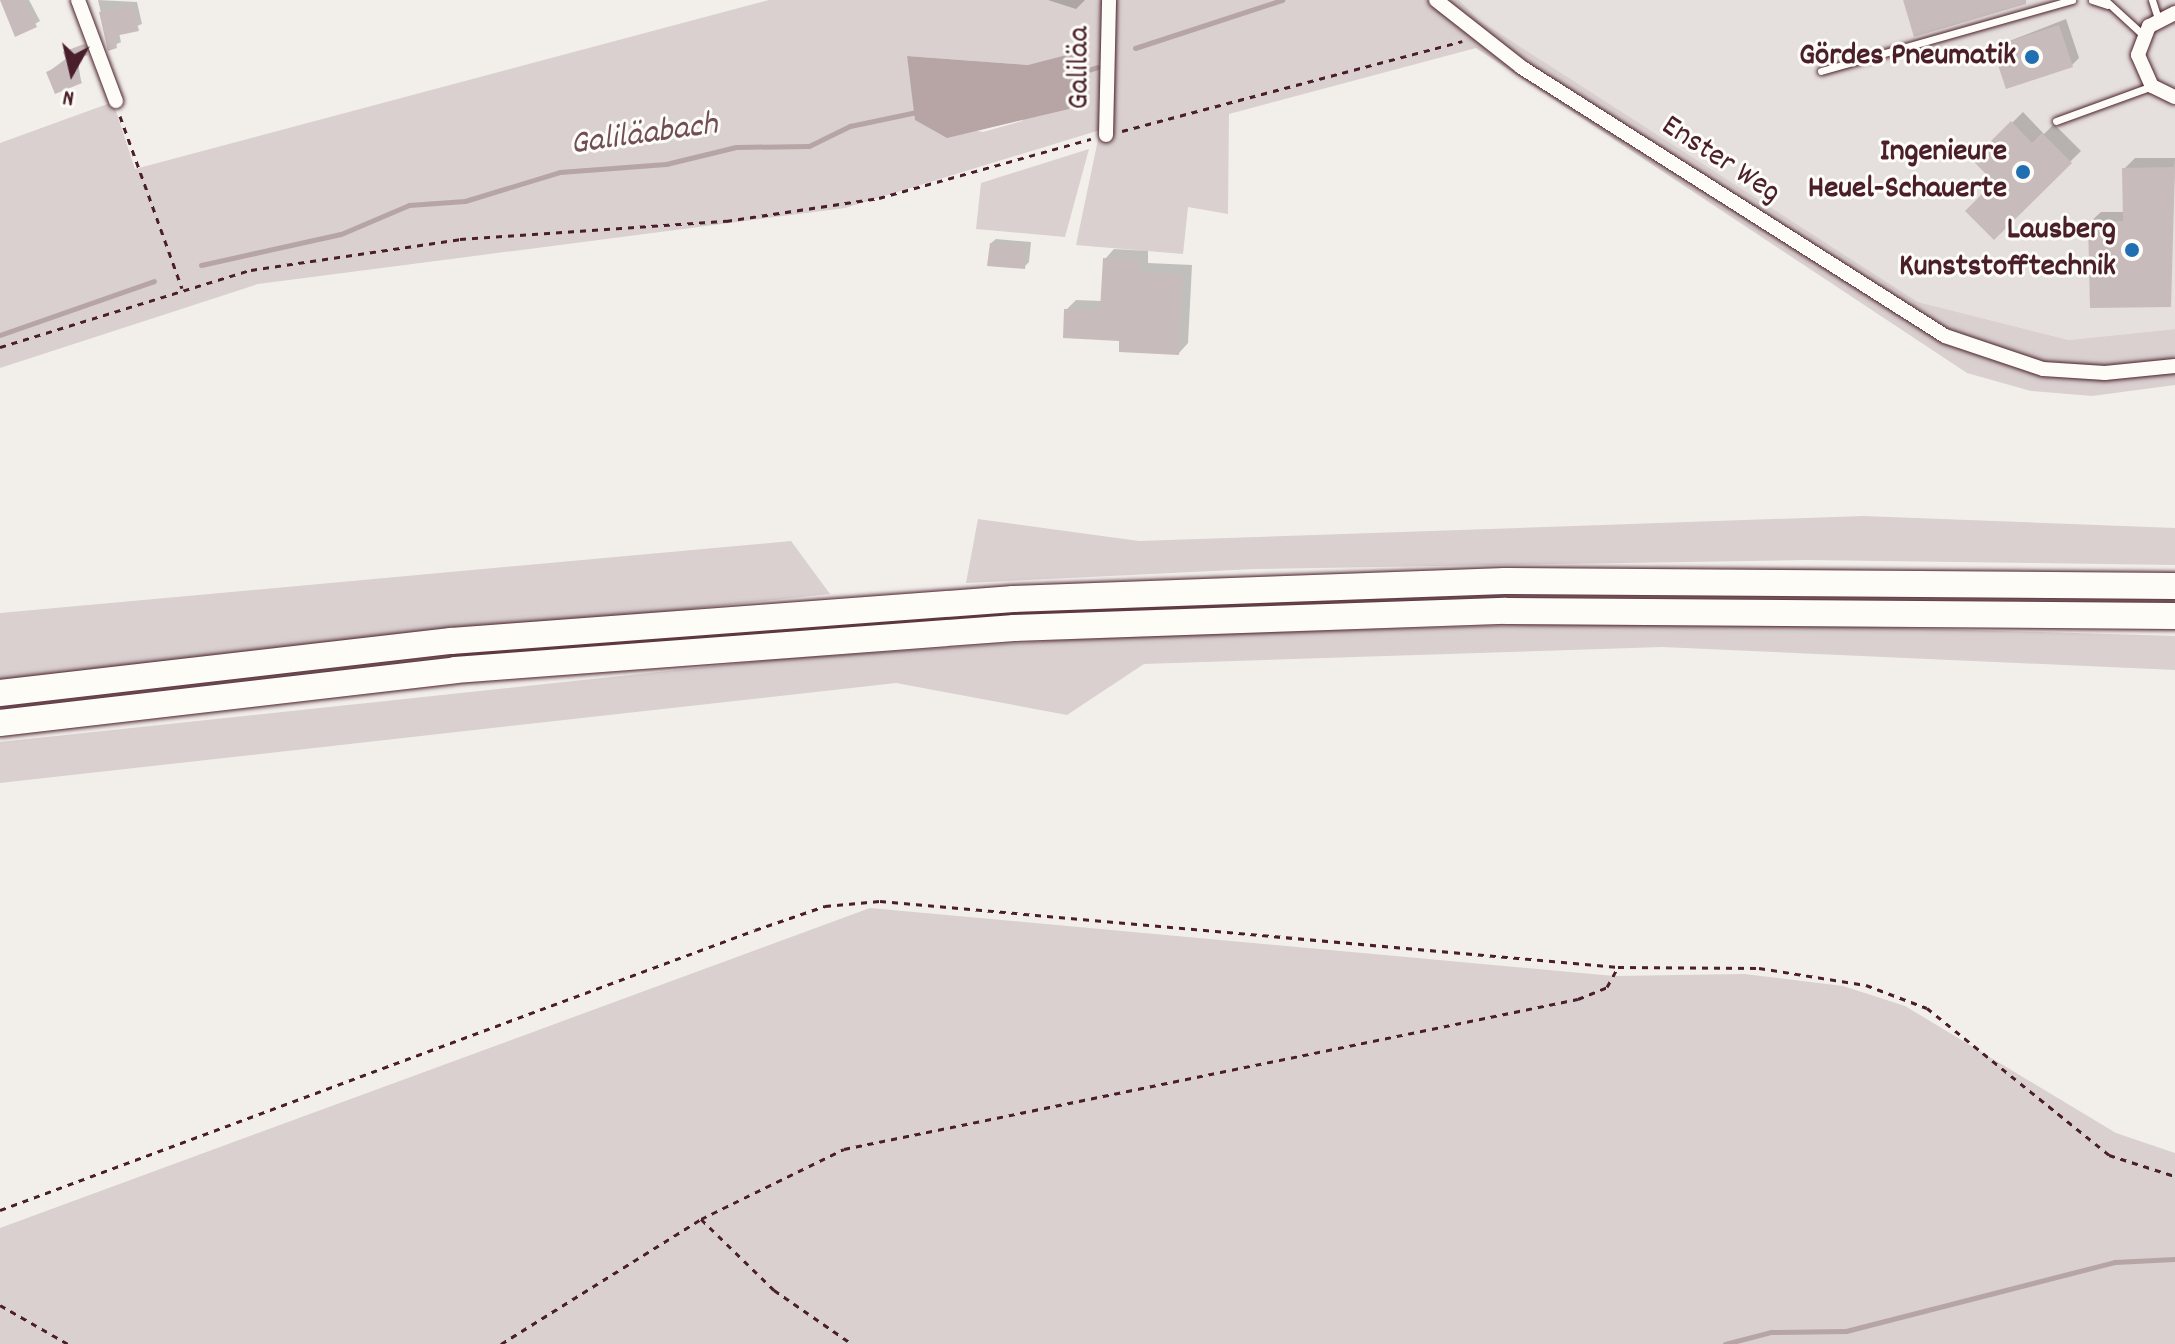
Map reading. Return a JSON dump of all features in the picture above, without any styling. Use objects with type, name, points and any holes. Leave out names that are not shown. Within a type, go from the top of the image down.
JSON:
[{"type":"highway","points":[[0,693],[451,641],[1013,599],[1520,581],[2175,586]]},
{"type":"highway","points":[[0,723],[455,670],[1030,628],[1506,611],[2175,616]]},
{"type":"street","points":[[78,0],[116,101]]},
{"type":"street","name":"Galiläa","points":[[1106,135],[1109,0]]},
{"type":"street","name":"Enster Weg","points":[[1436,0],[1471,34],[1979,352],[2071,372],[2175,366]]},
{"type":"street","points":[[2175,13],[2158,19],[2143,35],[2140,66],[2152,86],[2175,97]]},
{"type":"lane","points":[[1821,71],[2072,0]]},
{"type":"lane","points":[[2092,0],[2106,3],[2143,35]]},
{"type":"lane","points":[[2152,0],[2158,19]]},
{"type":"lane","points":[[2056,121],[2152,86]]},
{"type":"path","points":[[0,347],[182,288],[460,239],[726,221],[879,198],[1106,135],[1454,46],[1471,34]]},
{"type":"path","points":[[116,101],[182,288]]},
{"type":"path","points":[[0,1210],[825,906],[880,901],[1618,967],[1759,968],[1890,991],[1949,1024],[2109,1155],[2175,1176]]},
{"type":"path","points":[[501,1344],[701,1219],[844,1149],[1578,999],[1607,987],[1618,967]]},
{"type":"path","points":[[701,1219],[774,1290],[852,1344]]},
{"type":"path","points":[[0,1305],[68,1344]]},
{"type":"shaded area","points":[[769,0],[1459,0],[1479,20],[1918,302],[2069,340],[2175,329],[2175,385],[2092,396],[2031,391],[1967,373],[1476,48],[1229,114],[1228,214],[1188,207],[1183,254],[1076,245],[1100,130],[845,208],[258,284],[0,368],[0,143],[113,102],[135,169]],"holes":[[[1070,54],[1022,121],[983,132],[916,120],[907,56],[1029,65]]]},
{"type":"shaded area","points":[[1459,0],[2175,0],[2175,329],[2069,340],[1918,302],[1479,20]]},
{"type":"shaded area","points":[[1070,54],[1088,60],[1088,84],[1069,109],[947,138],[915,120],[907,56],[1028,65]]},
{"type":"shaded area","points":[[1089,149],[1065,237],[976,229],[981,183]]},
{"type":"shaded area","points":[[1863,516],[2175,528],[2175,565],[1806,560],[1254,569],[966,583],[978,519],[1139,541]]},
{"type":"shaded area","points":[[791,541],[830,594],[0,681],[0,613]]},
{"type":"shaded area","points":[[1660,621],[2175,636],[2175,670],[1662,647],[1144,664],[1067,715],[896,683],[0,783],[0,742],[781,659],[1107,637]]},
{"type":"shaded area","points":[[870,908],[1614,976],[1744,974],[1843,986],[1905,1006],[2116,1133],[2175,1153],[2175,1344],[0,1344],[0,1228]]},
{"type":"building","points":[[0,0],[24,0],[37,27],[15,37]]},
{"type":"building","points":[[1903,0],[2026,0],[2026,4],[1914,37]]},
{"type":"building","points":[[133,5],[139,31],[115,36],[117,48],[108,51],[99,12]]},
{"type":"building","name":"Gördes Pneumatik","points":[[2059,25],[2073,67],[2006,89],[1992,47]]},
{"type":"building","points":[[84,44],[88,55],[66,61],[63,52]]},
{"type":"building","points":[[73,60],[82,83],[55,94],[46,72]]},
{"type":"building","name":"Ingenieure Heuel-Schauerte","points":[[2011,121],[2032,143],[2042,133],[2072,163],[1994,240],[1965,211],[1994,182],[1972,160]]},
{"type":"building","name":"Lausberg Kunststofftechnik","points":[[2175,167],[2171,307],[2090,308],[2088,222],[2123,221],[2122,168]]},
{"type":"building","points":[[990,243],[1027,246],[1025,269],[987,266]]},
{"type":"building","points":[[1103,258],[1140,260],[1139,272],[1183,274],[1179,355],[1119,352],[1119,341],[1063,338],[1064,309],[1100,310]]},
{"type":"waterway","name":"Galiläabach","points":[[1135,48],[1282,0]]},
{"type":"waterway","name":"Galiläabach","points":[[1082,72],[1097,67]]},
{"type":"waterway","name":"Galiläabach","points":[[201,265],[341,234],[409,205],[465,201],[560,172],[666,164],[736,147],[809,146],[850,126],[921,111]]},
{"type":"waterway","name":"Galiläabach","points":[[0,335],[154,281]]},
{"type":"waterway","points":[[1725,1344],[1771,1332],[1846,1331],[2115,1262],[2175,1259]]},
{"type":"place","name":"Gördes Pneumatik","points":[[2032,57]]},
{"type":"place","name":"Ingenieure Heuel-Schauerte","points":[[2023,172]]},
{"type":"place","name":"Lausberg Kunststofftechnik","points":[[2132,250]]}]
